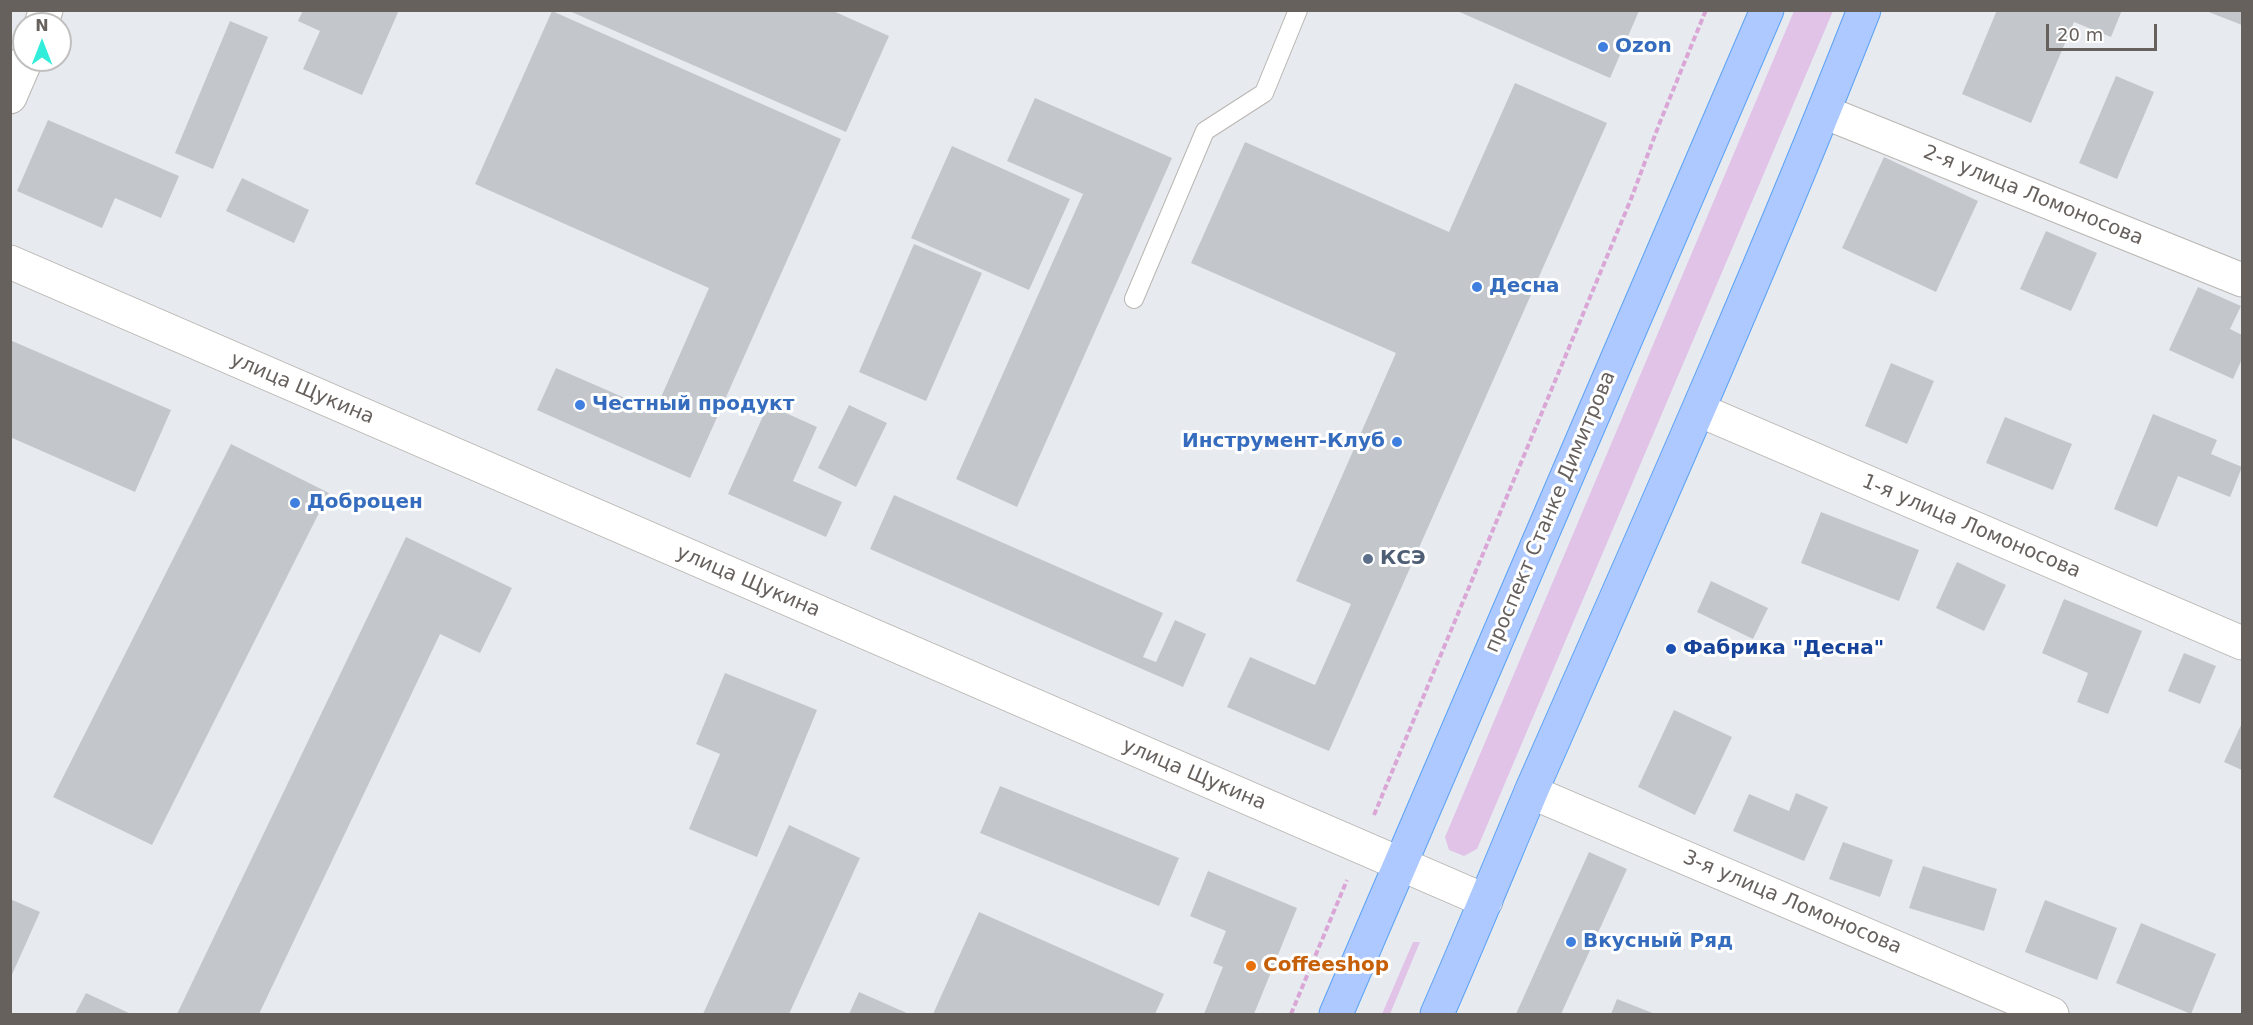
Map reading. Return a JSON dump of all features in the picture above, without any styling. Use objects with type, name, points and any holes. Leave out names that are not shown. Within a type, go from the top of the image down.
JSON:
[{"type":"main road","name":"проспект Станке Димитрова","points":[[1336,1014],[1767,10]]},
{"type":"main road","points":[[1437,1014],[1698,410],[1824,112],[1864,10]]},
{"type":"street","points":[[10,97],[21,72]]},
{"type":"street","name":"2-я улица Ломоносова","points":[[1824,112],[2242,280]]},
{"type":"street","name":"улица Щукина","points":[[10,262],[1486,901]]},
{"type":"street","name":"1-я улица Ломоносова","points":[[1698,410],[2242,643]]},
{"type":"street","name":"3-я улица Ломоносова","points":[[1532,792],[2052,1014]]},
{"type":"lane","points":[[1134,298],[1205,131],[1264,93],[1298,10]]},
{"type":"path","points":[[1291,1014],[1631,198],[1706,10]]},
{"type":"shaded area","points":[[1794,11],[1833,11],[1477,849],[1464,856],[1449,850],[1445,837]]},
{"type":"shaded area","points":[[1413,942],[1420,942],[1390,1014],[1382,1014]]},
{"type":"building","points":[[303,10],[399,10],[362,95],[303,69],[320,31],[298,21]]},
{"type":"building","points":[[567,10],[831,10],[889,36],[846,132]]},
{"type":"building","points":[[1455,10],[1637,10],[1639,11],[1610,78]]},
{"type":"building","points":[[1997,10],[2122,10],[2111,37],[2074,22],[2031,123],[1962,94]]},
{"type":"building","points":[[2242,10],[2242,25],[2206,11]]},
{"type":"building","points":[[552,11],[841,139],[690,478],[537,410],[556,368],[655,411],[709,288],[475,184]]},
{"type":"building","points":[[230,21],[268,37],[213,169],[175,153]]},
{"type":"building","points":[[2116,76],[2154,92],[2117,179],[2079,163]]},
{"type":"building","points":[[1515,83],[1607,123],[1329,751],[1227,707],[1250,657],[1315,685],[1351,604],[1296,581],[1396,353],[1191,263],[1245,142],[1449,232]]},
{"type":"building","points":[[1035,98],[1172,158],[1017,507],[956,479],[1083,194],[1007,161]]},
{"type":"building","points":[[48,120],[179,176],[161,218],[115,198],[102,228],[17,191]]},
{"type":"building","points":[[952,146],[1070,199],[1029,290],[911,238]]},
{"type":"building","points":[[1884,157],[1978,201],[1936,292],[1842,248]]},
{"type":"building","points":[[242,178],[309,210],[294,243],[226,211]]},
{"type":"building","points":[[2046,231],[2097,253],[2071,311],[2020,289]]},
{"type":"building","points":[[914,244],[982,273],[926,401],[859,372]]},
{"type":"building","points":[[2198,287],[2241,306],[2230,329],[2242,335],[2242,359],[2233,379],[2169,350]]},
{"type":"building","points":[[10,340],[171,410],[135,492],[10,437]]},
{"type":"building","points":[[1891,363],[1934,381],[1907,444],[1865,426]]},
{"type":"building","points":[[768,405],[817,427],[793,481],[842,502],[826,537],[728,494]]},
{"type":"building","points":[[849,405],[887,423],[856,487],[818,468]]},
{"type":"building","points":[[2153,414],[2217,440],[2211,454],[2242,467],[2230,497],[2178,476],[2157,527],[2114,509]]},
{"type":"building","points":[[2005,417],[2072,444],[2053,490],[1986,463]]},
{"type":"building","points":[[231,444],[329,493],[152,845],[53,797]]},
{"type":"building","points":[[894,495],[1163,613],[1143,657],[1156,662],[1175,620],[1206,634],[1183,687],[870,549]]},
{"type":"building","points":[[1821,512],[1919,550],[1899,601],[1801,563]]},
{"type":"building","points":[[406,537],[512,588],[480,653],[440,634],[259,1014],[177,1014]]},
{"type":"building","points":[[1957,562],[2006,585],[1984,631],[1936,608]]},
{"type":"building","points":[[1711,581],[1768,608],[1753,639],[1697,612]]},
{"type":"building","points":[[2064,599],[2142,631],[2108,714],[2077,702],[2088,673],[2042,653]]},
{"type":"building","points":[[2184,653],[2216,666],[2200,704],[2168,691]]},
{"type":"building","points":[[725,673],[817,710],[757,857],[689,829],[720,754],[696,744]]},
{"type":"building","points":[[1674,710],[1732,737],[1695,815],[1638,787]]},
{"type":"building","points":[[2242,723],[2242,770],[2224,762]]},
{"type":"building","points":[[1000,786],[1179,858],[1159,906],[980,833]]},
{"type":"building","points":[[1796,793],[1828,807],[1804,861],[1733,831],[1749,794],[1789,811]]},
{"type":"building","points":[[789,825],[860,858],[789,1014],[703,1014]]},
{"type":"building","points":[[1843,842],[1893,860],[1880,897],[1829,879]]},
{"type":"building","name":"Вкусный Ряд","points":[[1589,852],[1627,869],[1561,1014],[1516,1014]]},
{"type":"building","points":[[1923,866],[1997,889],[1984,931],[1909,908]]},
{"type":"building","points":[[1208,871],[1297,908],[1254,1014],[1204,1014],[1223,967],[1213,963],[1226,931],[1190,916]]},
{"type":"building","points":[[10,899],[40,912],[10,979]]},
{"type":"building","points":[[2045,900],[2117,928],[2097,980],[2025,952]]},
{"type":"building","points":[[979,912],[1164,994],[1155,1014],[933,1014]]},
{"type":"building","points":[[2141,923],[2216,954],[2191,1014],[2116,983]]},
{"type":"building","points":[[859,992],[909,1014],[849,1014]]},
{"type":"building","points":[[86,993],[131,1014],[75,1014]]},
{"type":"building","points":[[1617,999],[1655,1014],[1611,1014]]},
{"type":"place","name":"Ozon","points":[[1603,47]]},
{"type":"place","name":"Десна","points":[[1477,287]]},
{"type":"place","name":"Честный продукт","points":[[580,405]]},
{"type":"place","name":"Инструмент-Клуб","points":[[1397,442]]},
{"type":"place","name":"Доброцен","points":[[295,503]]},
{"type":"place","name":"КСЭ","points":[[1368,559]]},
{"type":"place","name":"Фабрика \"Десна\"","points":[[1671,649]]},
{"type":"place","name":"Вкусный Ряд","points":[[1571,942]]},
{"type":"place","name":"Coffeeshop","points":[[1251,966]]}]
